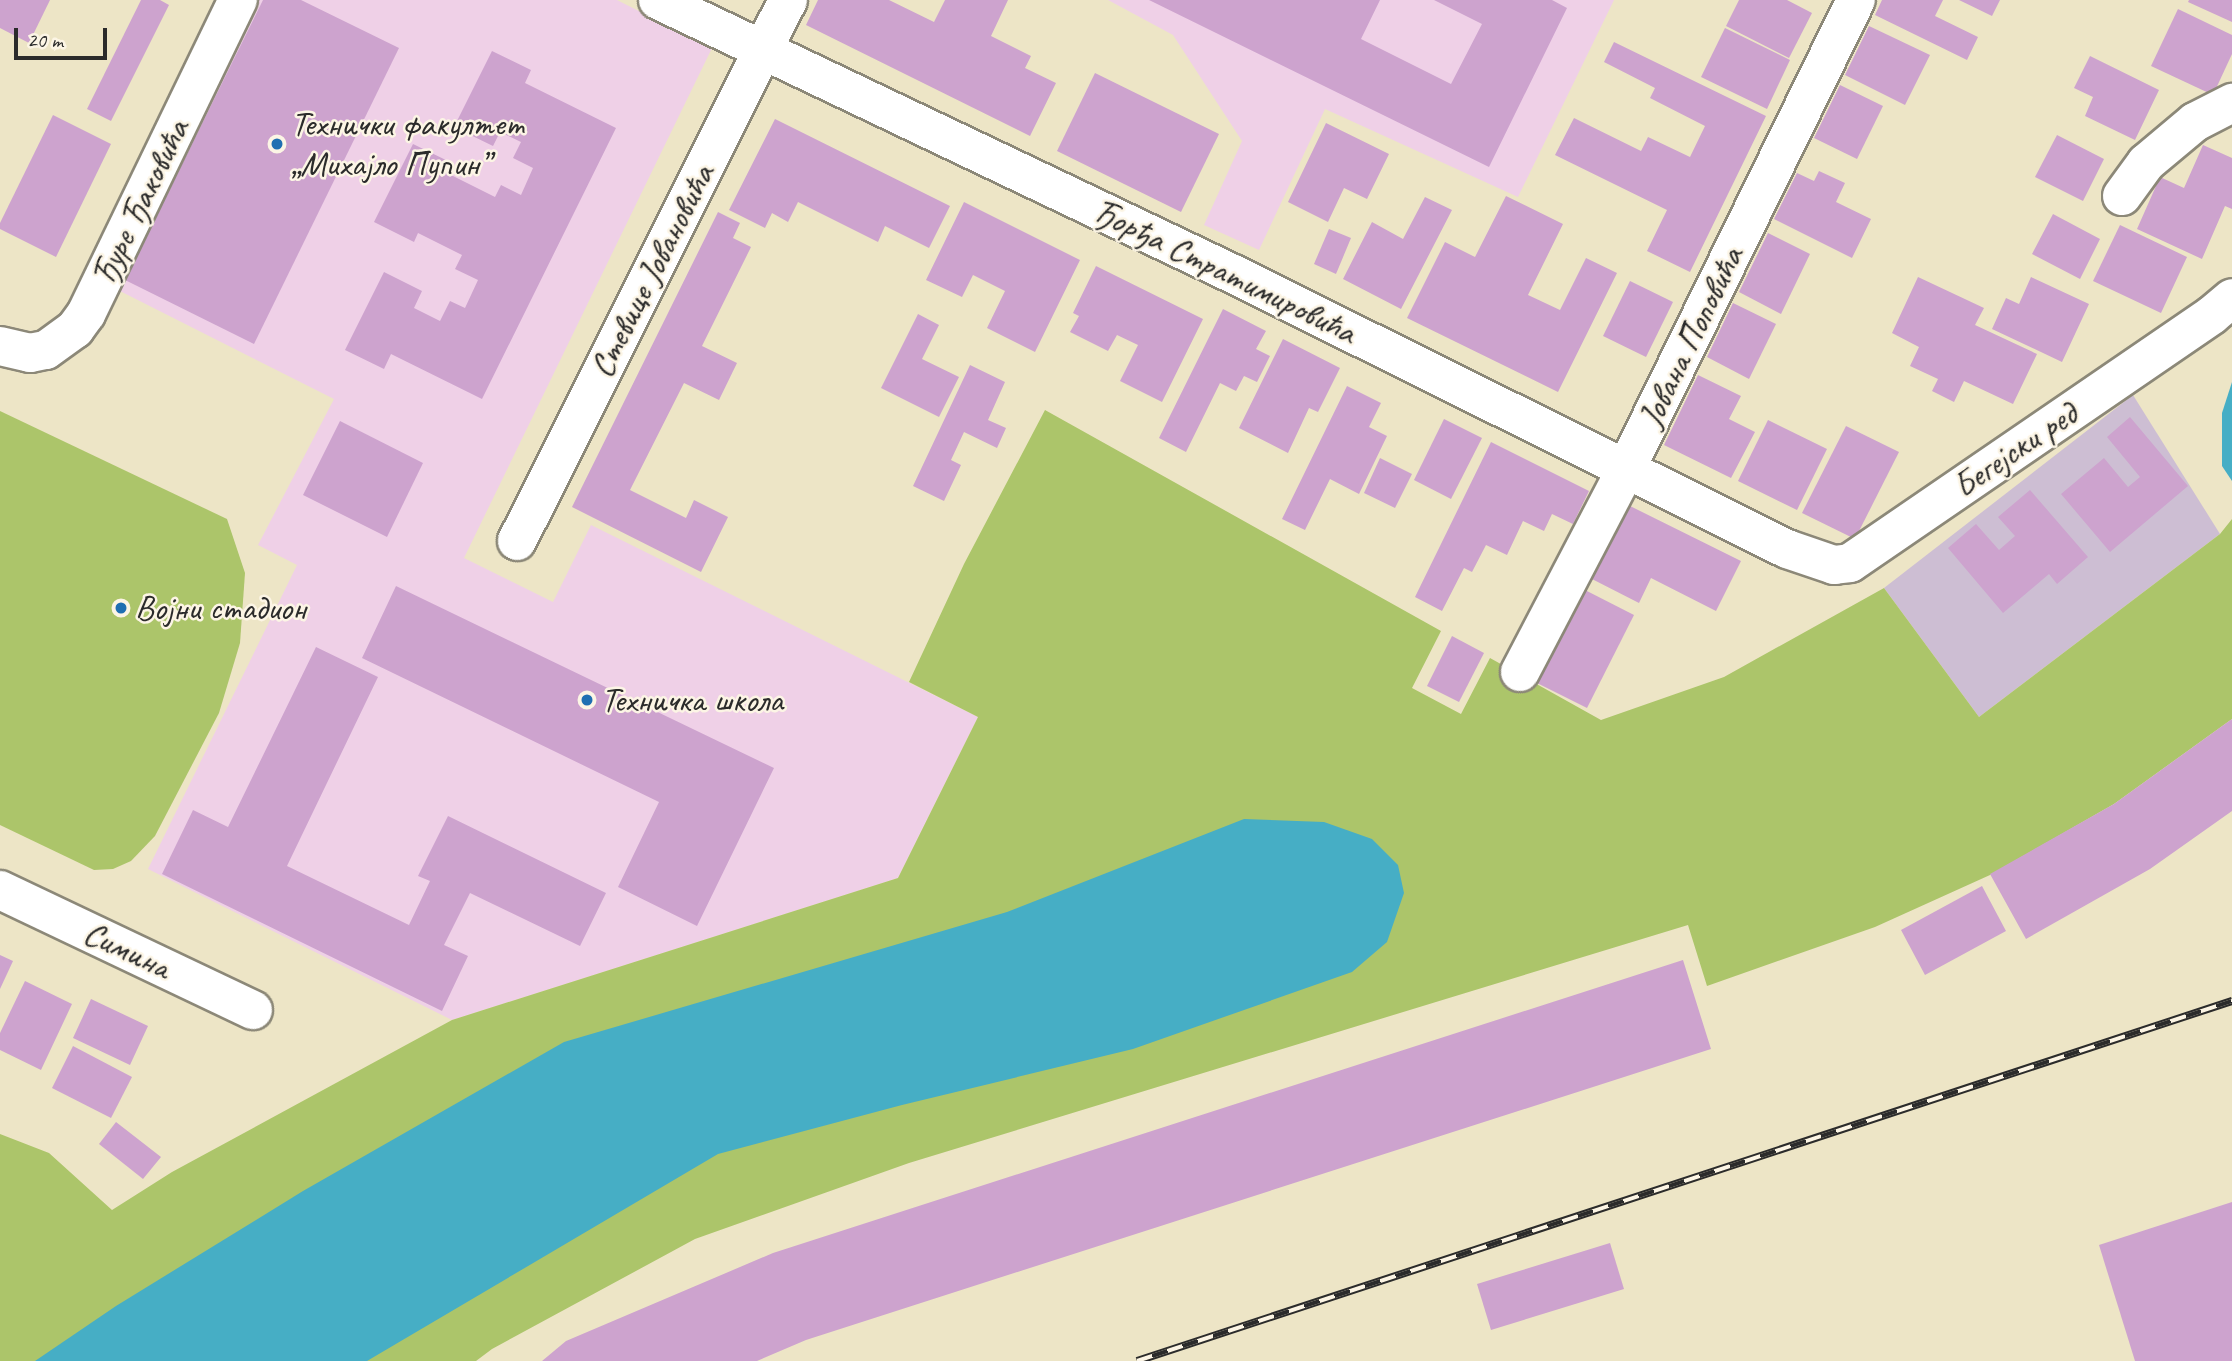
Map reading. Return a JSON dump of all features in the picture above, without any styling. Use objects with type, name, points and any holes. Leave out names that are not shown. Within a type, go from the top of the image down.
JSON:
[{"type":"street","name":"Ђуре Ђаковића","points":[[0,346],[30,353],[46,350],[75,329],[86,314],[237,0]]},
{"type":"street","name":"Ђорђа Стратимировића","points":[[658,0],[1227,271],[1787,549]]},
{"type":"street","name":"Стевице Јовановића","points":[[517,541],[788,0]]},
{"type":"street","name":"Јована Поповића","points":[[1520,672],[1626,469],[1856,0]]},
{"type":"street","points":[[2122,196],[2146,163],[2175,138],[2195,122],[2232,103]]},
{"type":"street","name":"Бегејски ред","points":[[1787,549],[1834,565],[1850,563],[2212,315],[2232,298]]},
{"type":"street","name":"Симина","points":[[0,890],[253,1010]]},
{"type":"shaded area","name":"Техничка школа","points":[[258,0],[617,0],[712,48],[464,558],[553,602],[591,525],[978,717],[898,878],[452,1020],[148,869],[297,565],[258,545],[334,399],[114,288]]},
{"type":"shaded area","points":[[1108,0],[1614,0],[1518,197],[1325,109],[1259,250],[1204,225],[1242,141],[1173,35]]},
{"type":"shaded area","points":[[2133,395],[2220,534],[1979,717],[1884,588]]},
{"type":"green space","points":[[1045,410],[1441,631],[1412,688],[1461,714],[1490,658],[1601,720],[1724,677],[1884,588],[1979,717],[2220,534],[2232,519],[2232,719],[2114,804],[1990,875],[1875,927],[1707,986],[1688,925],[909,1163],[695,1239],[492,1349],[476,1361],[0,1361],[0,1134],[49,1153],[112,1210],[172,1172],[452,1020],[898,878],[978,717],[909,682],[964,564]]},
{"type":"green space","name":"Војни стадион","points":[[0,411],[227,519],[245,573],[240,643],[219,713],[155,836],[131,861],[113,869],[94,870],[0,825]]},
{"type":"water","points":[[2232,382],[2232,481],[2222,466],[2222,413]]},
{"type":"water","points":[[1244,819],[1324,822],[1372,839],[1398,865],[1404,893],[1387,942],[1352,972],[1133,1049],[902,1105],[718,1154],[367,1361],[35,1361],[116,1306],[303,1191],[564,1042],[1007,912]]},
{"type":"building","points":[[0,0],[50,0],[29,43],[0,28]]},
{"type":"building","points":[[141,0],[160,0],[169,5],[111,121],[87,109]]},
{"type":"building","name":"Технички факултет „Михајло Пупин”","points":[[263,0],[301,0],[399,48],[254,344],[125,280]]},
{"type":"building","points":[[818,0],[889,0],[934,22],[945,0],[1008,0],[991,36],[1031,56],[1025,68],[1056,83],[1030,136],[806,25]]},
{"type":"building","points":[[1149,0],[1380,0],[1361,39],[1451,84],[1482,24],[1434,0],[1552,0],[1567,8],[1489,167]]},
{"type":"building","points":[[1739,0],[1787,0],[1812,13],[1789,58],[1726,26]]},
{"type":"building","points":[[1882,0],[1943,0],[1935,16],[1978,37],[1967,60],[1875,15]]},
{"type":"building","points":[[1959,0],[2000,0],[1992,16]]},
{"type":"building","points":[[2232,0],[2232,22],[2188,2]]},
{"type":"building","points":[[2178,9],[2232,35],[2232,54],[2213,95],[2151,66]]},
{"type":"building","points":[[1869,26],[1930,55],[1905,105],[1845,75]]},
{"type":"building","points":[[1725,28],[1790,60],[1767,109],[1701,77]]},
{"type":"building","points":[[1614,42],[1766,116],[1690,272],[1647,251],[1667,210],[1555,155],[1574,118],[1641,151],[1648,137],[1690,157],[1705,126],[1650,98],[1655,88],[1604,62]]},
{"type":"building","points":[[492,51],[531,70],[525,83],[616,128],[482,399],[391,354],[384,369],[345,350],[384,272],[422,291],[414,308],[440,321],[450,301],[465,308],[478,280],[455,269],[462,255],[418,233],[414,242],[374,222],[413,144],[452,163],[447,173],[495,197],[501,185],[521,195],[533,168],[513,158],[521,142],[500,132],[493,146],[454,127]]},
{"type":"building","points":[[2090,56],[2159,90],[2135,140],[2085,116],[2093,97],[2074,88]]},
{"type":"building","points":[[1095,73],[1219,134],[1181,212],[1057,151]]},
{"type":"building","points":[[1840,85],[1883,106],[1857,159],[1814,138]]},
{"type":"building","points":[[53,115],[111,144],[56,257],[0,229],[0,223]]},
{"type":"building","points":[[775,119],[950,206],[929,248],[885,226],[878,242],[798,202],[788,222],[772,213],[765,228],[729,210]]},
{"type":"building","points":[[1326,123],[1389,154],[1367,199],[1344,188],[1328,222],[1288,202]]},
{"type":"building","points":[[2057,135],[2104,159],[2083,201],[2035,177]]},
{"type":"building","points":[[2203,145],[2232,158],[2232,209],[2225,206],[2202,259],[2137,229],[2160,177],[2184,188]]},
{"type":"building","points":[[1819,171],[1845,183],[1836,202],[1871,219],[1852,258],[1774,219],[1797,173],[1814,181]]},
{"type":"building","points":[[1506,196],[1563,224],[1528,295],[1560,310],[1586,258],[1617,273],[1558,392],[1407,318],[1445,242],[1475,257]]},
{"type":"building","points":[[1425,197],[1452,210],[1401,309],[1343,279],[1372,222],[1403,239]]},
{"type":"building","points":[[964,202],[1080,260],[1035,352],[987,328],[1005,291],[973,275],[962,297],[926,280]]},
{"type":"building","points":[[718,212],[740,223],[733,238],[751,247],[702,346],[737,363],[719,400],[684,383],[630,490],[686,518],[694,500],[728,517],[701,572],[572,507]]},
{"type":"building","points":[[2053,214],[2100,239],[2080,279],[2032,254]]},
{"type":"building","points":[[2120,225],[2187,257],[2161,313],[2093,281]]},
{"type":"building","points":[[1329,229],[1351,238],[1336,274],[1314,264]]},
{"type":"building","points":[[1768,233],[1810,254],[1781,314],[1739,292]]},
{"type":"building","points":[[1096,266],[1203,319],[1162,402],[1120,381],[1138,345],[1117,335],[1108,351],[1070,332],[1079,316],[1073,313]]},
{"type":"building","points":[[1918,277],[1984,308],[1975,325],[2037,354],[2013,404],[1964,381],[1954,402],[1932,391],[1938,379],[1910,366],[1919,347],[1892,333]]},
{"type":"building","points":[[2031,277],[2089,304],[2062,362],[1992,329],[2006,298],[2019,304]]},
{"type":"building","points":[[1630,281],[1673,302],[1646,357],[1603,336]]},
{"type":"building","points":[[1733,303],[1776,324],[1749,379],[1707,357]]},
{"type":"building","points":[[1223,309],[1266,331],[1256,349],[1270,356],[1257,382],[1244,376],[1236,391],[1220,383],[1186,452],[1159,438]]},
{"type":"building","points":[[918,314],[939,325],[922,359],[959,377],[939,417],[881,388]]},
{"type":"building","points":[[1283,339],[1340,368],[1318,412],[1309,408],[1288,453],[1239,428]]},
{"type":"building","points":[[970,365],[1005,382],[988,420],[1006,428],[997,448],[964,432],[951,460],[961,465],[944,501],[913,486]]},
{"type":"building","points":[[1698,375],[1741,396],[1729,419],[1755,432],[1731,478],[1664,445]]},
{"type":"building","points":[[1347,386],[1381,403],[1369,427],[1387,436],[1359,494],[1330,479],[1305,530],[1282,519]]},
{"type":"building","points":[[2130,417],[2188,486],[2110,552],[2061,494],[2104,458],[2128,487],[2140,477],[2107,437]]},
{"type":"building","points":[[1444,419],[1482,438],[1451,499],[1414,480]]},
{"type":"building","points":[[1768,420],[1827,449],[1797,510],[1738,481]]},
{"type":"building","points":[[340,421],[423,463],[387,537],[303,495]]},
{"type":"building","points":[[1846,426],[1899,452],[1855,539],[1802,513]]},
{"type":"building","points":[[1491,442],[1589,491],[1573,524],[1552,514],[1544,531],[1523,521],[1507,555],[1486,545],[1472,572],[1464,568],[1442,611],[1415,597]]},
{"type":"building","points":[[1380,458],[1412,474],[1395,508],[1364,493]]},
{"type":"building","points":[[2030,490],[2088,557],[2057,584],[2049,574],[2003,613],[1948,548],[1976,524],[1999,550],[2015,536],[1998,517]]},
{"type":"building","points":[[1626,504],[1741,561],[1716,611],[1651,578],[1639,603],[1590,578]]},
{"type":"building","points":[[396,586],[774,768],[697,926],[618,887],[659,802],[362,658]]},
{"type":"building","points":[[1583,589],[1634,615],[1587,708],[1537,683]]},
{"type":"building","points":[[1452,636],[1484,653],[1459,702],[1427,686]]},
{"type":"building","points":[[316,647],[378,677],[287,866],[409,925],[430,881],[418,876],[448,816],[606,893],[580,946],[470,893],[444,945],[468,956],[442,1011],[162,874],[193,810],[228,827]]},
{"type":"building","points":[[2232,719],[2232,811],[2150,869],[2026,939],[1990,874],[2114,804]]},
{"type":"building","points":[[1982,886],[2006,931],[1925,975],[1901,930]]},
{"type":"building","points":[[0,955],[13,961],[0,989]]},
{"type":"building","points":[[1683,960],[1711,1049],[806,1340],[757,1361],[542,1361],[566,1341],[773,1253]]},
{"type":"building","points":[[25,981],[72,1004],[41,1070],[0,1050],[0,1033]]},
{"type":"building","points":[[91,999],[148,1026],[130,1065],[73,1038]]},
{"type":"building","points":[[73,1046],[132,1077],[111,1118],[52,1088]]},
{"type":"building","points":[[116,1122],[161,1157],[143,1179],[99,1144]]},
{"type":"building","points":[[2232,1202],[2232,1361],[2135,1361],[2099,1245]]},
{"type":"building","points":[[1610,1243],[1624,1289],[1491,1330],[1477,1284]]},
{"type":"railway","points":[[1137,1361],[2232,1001]]},
{"type":"place","name":"Технички факултет „Михајло Пупин”","points":[[277,144]]},
{"type":"place","name":"Војни стадион","points":[[121,608]]},
{"type":"place","name":"Техничка школа","points":[[587,700]]}]
